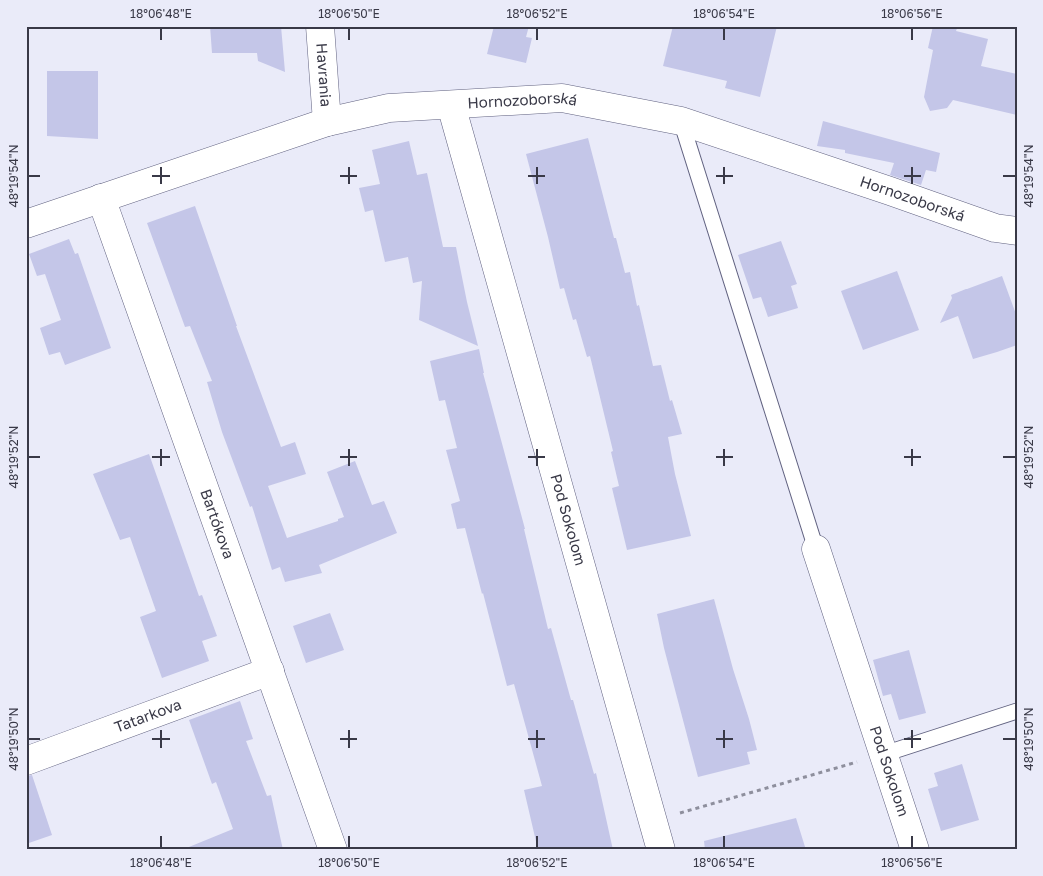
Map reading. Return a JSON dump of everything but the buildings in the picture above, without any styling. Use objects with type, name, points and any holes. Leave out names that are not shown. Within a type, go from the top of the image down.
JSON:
[{"type":"street","name":"Havrania","points":[[320,26],[327,122]]},
{"type":"street","name":"Hornozoborská","points":[[26,224],[327,122],[389,108],[562,98],[681,121],[995,228],[1017,232]]},
{"type":"street","name":"Pod Sokolom","points":[[451,105],[661,850]]},
{"type":"street","name":"Bartókova","points":[[100,198],[333,850]]},
{"type":"street","name":"Pod Sokolom","points":[[816,549],[915,850]]},
{"type":"street","name":"Tatarkova","points":[[26,761],[270,672]]},
{"type":"lane","points":[[681,121],[816,549]]},
{"type":"lane","points":[[884,754],[1017,711]]},
{"type":"path","points":[[653,823],[884,754]]}]
